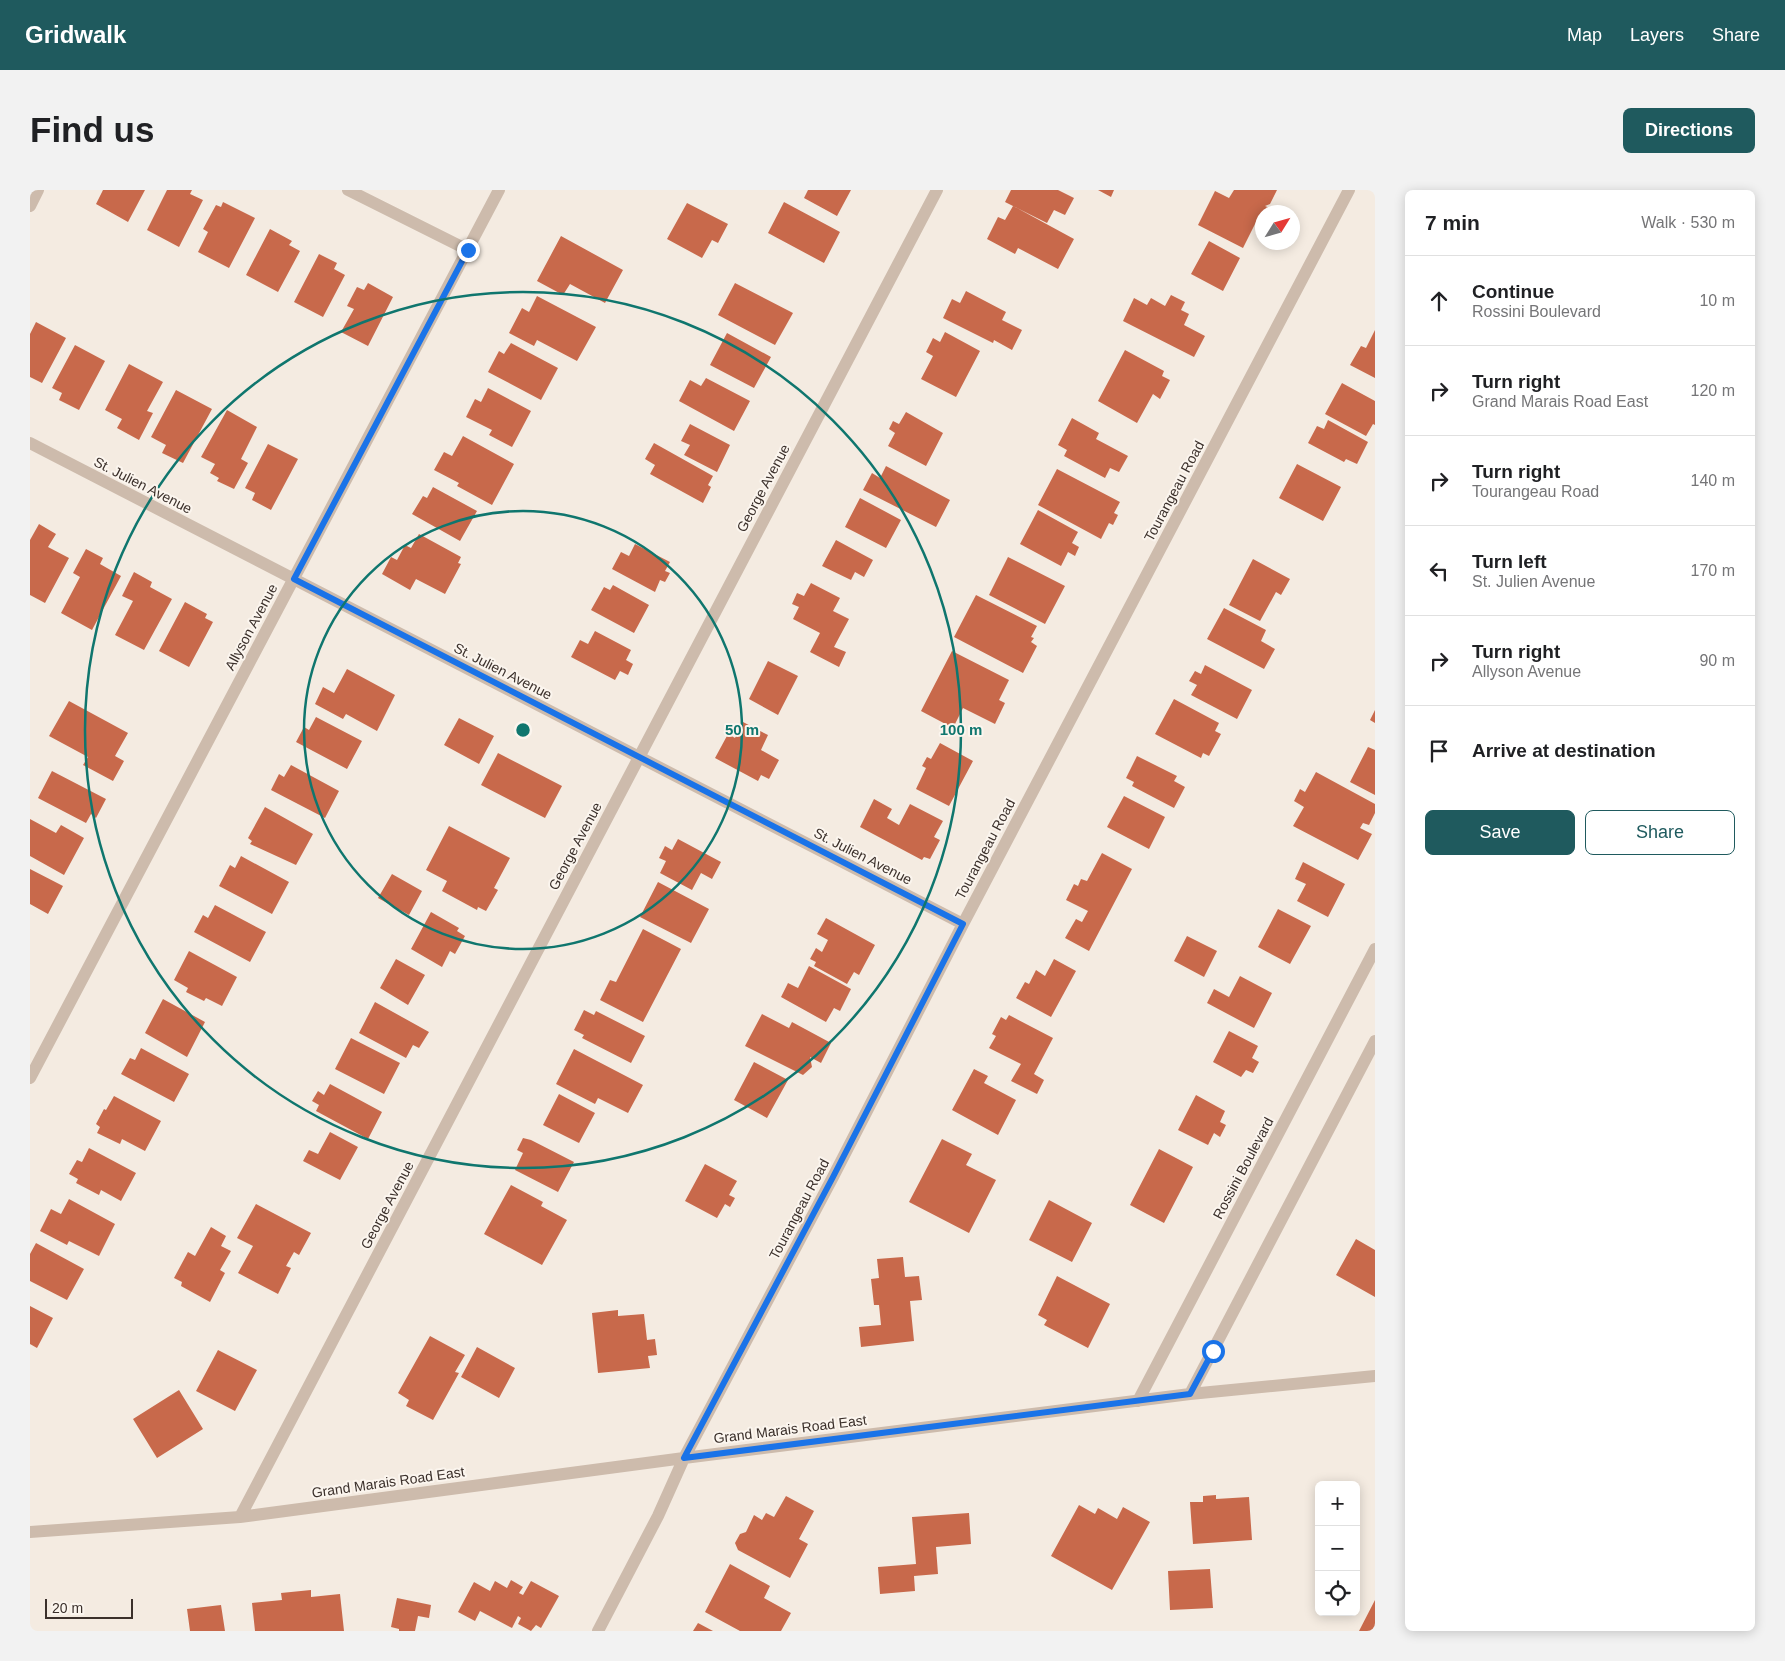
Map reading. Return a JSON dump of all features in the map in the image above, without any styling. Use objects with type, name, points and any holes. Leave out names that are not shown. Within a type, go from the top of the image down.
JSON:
[{"type":"street","points":[[30,206],[38,190]]},
{"type":"street","points":[[348,190],[468,250]]},
{"type":"street","name":"Allyson Avenue","points":[[30,1078],[499,190]]},
{"type":"street","name":"George Avenue","points":[[240,1517],[937,190]]},
{"type":"street","name":"Tourangeau Road","points":[[598,1631],[658,1516],[684,1458],[1349,190]]},
{"type":"street","name":"St. Julien Avenue","points":[[30,443],[963,924]]},
{"type":"street","name":"Rossini Boulevard","points":[[1138,1401],[1375,949]]},
{"type":"street","points":[[1190,1394],[1375,1040]]},
{"type":"street","name":"Grand Marais Road East","points":[[30,1532],[240,1517],[684,1458],[1190,1394],[1375,1376]]},
{"type":"building","points":[[103,190],[145,190],[128,222],[96,204]]},
{"type":"building","points":[[167,190],[192,190],[190,194],[203,200],[179,247],[147,230]]},
{"type":"building","points":[[808,190],[851,190],[837,216],[804,198]]},
{"type":"building","points":[[1011,190],[1058,190],[1074,198],[1065,215],[1054,210],[1047,223],[1005,202]]},
{"type":"building","points":[[1098,190],[1114,190],[1111,197]]},
{"type":"building","points":[[1234,190],[1277,190],[1270,204],[1255,205],[1255,224],[1243,248],[1198,225],[1215,191],[1229,198]]},
{"type":"building","points":[[223,202],[255,218],[229,268],[198,252],[208,232],[203,229],[216,205],[221,207]]},
{"type":"building","points":[[784,202],[840,232],[824,263],[768,233]]},
{"type":"building","points":[[687,203],[728,224],[718,243],[712,240],[702,258],[667,239]]},
{"type":"building","points":[[1013,206],[1074,239],[1058,269],[1018,248],[1015,254],[987,239],[998,217],[1005,220]]},
{"type":"building","points":[[270,229],[292,241],[289,245],[300,251],[278,292],[246,275]]},
{"type":"building","points":[[561,236],[623,270],[605,303],[570,284],[563,295],[537,281]]},
{"type":"building","points":[[1209,241],[1240,258],[1223,291],[1191,274]]},
{"type":"building","points":[[319,254],[337,263],[334,269],[345,275],[323,317],[294,302]]},
{"type":"building","points":[[368,283],[393,297],[368,346],[341,332],[354,309],[347,306],[357,287],[364,290]]},
{"type":"building","points":[[735,283],[793,313],[775,345],[718,315]]},
{"type":"building","points":[[966,291],[1006,312],[1002,320],[1022,330],[1012,350],[994,340],[993,343],[943,318],[952,299],[960,303]]},
{"type":"building","points":[[1171,295],[1185,302],[1181,310],[1189,314],[1184,325],[1205,336],[1194,357],[1123,321],[1134,298],[1147,305],[1151,298],[1165,306]]},
{"type":"building","points":[[537,296],[596,327],[577,361],[537,340],[534,346],[509,333],[522,308],[529,312]]},
{"type":"building","points":[[36,322],[66,338],[42,383],[30,377],[30,334]]},
{"type":"building","points":[[1375,330],[1375,378],[1350,365],[1361,346],[1366,348]]},
{"type":"building","points":[[945,332],[980,351],[956,397],[921,379],[933,356],[926,352],[933,338],[940,342]]},
{"type":"building","points":[[727,333],[771,357],[754,388],[710,365]]},
{"type":"building","points":[[511,343],[558,368],[541,400],[488,372],[499,351],[504,354]]},
{"type":"building","points":[[75,345],[105,361],[79,410],[59,400],[62,393],[52,388]]},
{"type":"building","points":[[1125,350],[1164,371],[1162,376],[1170,380],[1160,399],[1153,394],[1137,423],[1098,401]]},
{"type":"building","points":[[129,364],[163,382],[147,411],[153,413],[139,440],[117,428],[122,419],[105,410]]},
{"type":"building","points":[[706,378],[750,401],[734,431],[679,401],[690,380],[701,386]]},
{"type":"building","points":[[1342,383],[1375,401],[1375,425],[1373,424],[1366,436],[1325,414]]},
{"type":"building","points":[[488,388],[531,411],[512,447],[489,435],[492,430],[466,417],[475,399],[481,402]]},
{"type":"building","points":[[176,390],[212,409],[183,463],[162,453],[166,445],[151,437]]},
{"type":"building","points":[[227,410],[257,427],[241,459],[248,463],[234,489],[217,481],[219,478],[210,473],[215,464],[201,457]]},
{"type":"building","points":[[906,412],[943,433],[926,466],[888,446],[895,433],[889,429],[893,421],[899,424]]},
{"type":"building","points":[[1072,418],[1099,433],[1096,439],[1128,456],[1119,472],[1110,468],[1105,478],[1064,456],[1067,450],[1058,445]]},
{"type":"building","points":[[1328,420],[1368,442],[1357,464],[1346,459],[1344,462],[1308,443],[1317,426],[1324,429]]},
{"type":"building","points":[[690,424],[730,445],[717,472],[684,455],[690,445],[681,441]]},
{"type":"building","points":[[463,436],[514,464],[492,505],[457,486],[459,483],[434,470],[444,452],[452,456]]},
{"type":"building","points":[[654,443],[713,476],[708,485],[711,487],[703,503],[650,474],[655,465],[645,459]]},
{"type":"building","points":[[268,444],[298,459],[271,510],[252,500],[255,493],[245,488]]},
{"type":"building","points":[[1297,464],[1341,487],[1323,521],[1279,498]]},
{"type":"building","points":[[886,466],[950,500],[936,527],[863,490],[872,473],[880,478]]},
{"type":"building","points":[[1057,469],[1120,502],[1114,513],[1118,515],[1113,525],[1109,523],[1101,539],[1038,505]]},
{"type":"building","points":[[433,487],[477,511],[460,541],[412,514],[423,496],[427,498]]},
{"type":"building","points":[[860,498],[901,520],[886,548],[845,527]]},
{"type":"building","points":[[1038,510],[1078,532],[1072,543],[1079,547],[1075,556],[1068,552],[1061,566],[1020,544]]},
{"type":"building","points":[[39,524],[56,534],[48,547],[69,558],[45,603],[30,595],[30,540]]},
{"type":"building","points":[[419,534],[461,557],[458,563],[461,564],[445,594],[416,579],[410,590],[382,574],[391,557],[397,560],[405,545],[411,548]]},
{"type":"building","points":[[836,540],[873,560],[864,577],[855,572],[851,580],[822,566]]},
{"type":"building","points":[[635,544],[670,562],[665,571],[670,573],[665,582],[660,580],[655,592],[612,569],[621,552],[629,556]]},
{"type":"building","points":[[86,549],[103,558],[100,564],[121,576],[92,630],[61,613],[80,577],[73,573]]},
{"type":"building","points":[[1008,557],[1065,586],[1045,624],[989,595]]},
{"type":"building","points":[[1253,559],[1290,579],[1281,595],[1276,592],[1260,621],[1229,605]]},
{"type":"building","points":[[134,572],[152,582],[150,587],[172,599],[144,650],[115,635],[133,601],[122,596]]},
{"type":"building","points":[[811,583],[840,598],[833,611],[849,619],[834,647],[846,652],[839,667],[810,652],[820,633],[793,619],[799,607],[792,604],[797,593],[804,596]]},
{"type":"building","points":[[613,585],[649,605],[634,633],[591,610],[604,587],[610,590]]},
{"type":"building","points":[[976,595],[1037,626],[1031,637],[1034,638],[1031,642],[1037,646],[1023,673],[954,637]]},
{"type":"building","points":[[185,602],[207,614],[205,618],[213,622],[189,667],[159,651]]},
{"type":"building","points":[[1224,608],[1266,630],[1261,641],[1275,649],[1264,669],[1207,639]]},
{"type":"building","points":[[595,631],[631,650],[626,660],[633,664],[628,675],[620,671],[615,680],[571,657],[580,640],[588,644]]},
{"type":"building","points":[[952,651],[1009,680],[999,700],[1005,703],[995,724],[963,708],[953,728],[921,711]]},
{"type":"building","points":[[768,661],[798,676],[778,715],[749,699]]},
{"type":"building","points":[[1205,665],[1252,690],[1237,719],[1191,695],[1197,685],[1189,681],[1195,671],[1201,674]]},
{"type":"building","points":[[347,669],[395,695],[377,731],[346,714],[343,719],[315,704],[323,687],[334,693]]},
{"type":"building","points":[[1174,699],[1219,723],[1215,731],[1221,734],[1209,756],[1203,753],[1201,758],[1155,734]]},
{"type":"building","points":[[69,701],[128,733],[115,756],[124,761],[113,781],[83,765],[88,757],[49,736]]},
{"type":"building","points":[[1375,710],[1375,723],[1370,720]]},
{"type":"building","points":[[316,717],[362,741],[347,769],[296,742],[304,727],[309,730]]},
{"type":"building","points":[[459,718],[494,736],[479,764],[444,745]]},
{"type":"building","points":[[743,722],[768,735],[761,750],[779,760],[769,779],[761,775],[758,781],[715,758],[728,734],[735,738]]},
{"type":"building","points":[[940,743],[973,761],[949,806],[916,789],[926,768],[922,766],[927,757],[931,759]]},
{"type":"building","points":[[1368,747],[1375,750],[1375,795],[1350,782]]},
{"type":"building","points":[[498,753],[562,786],[545,818],[481,785]]},
{"type":"building","points":[[1137,756],[1177,776],[1174,781],[1185,787],[1174,808],[1132,786],[1134,782],[1126,778]]},
{"type":"building","points":[[291,765],[339,791],[325,818],[271,790],[279,774],[284,777]]},
{"type":"building","points":[[52,771],[106,799],[96,818],[91,814],[86,823],[38,798]]},
{"type":"building","points":[[1316,772],[1375,804],[1375,813],[1369,825],[1363,823],[1360,828],[1372,834],[1358,860],[1293,826],[1304,807],[1294,801],[1300,789],[1305,792]]},
{"type":"building","points":[[1124,796],[1165,817],[1149,849],[1107,827]]},
{"type":"building","points":[[874,799],[892,809],[887,818],[899,825],[910,804],[943,821],[934,837],[940,840],[930,859],[924,857],[922,860],[860,827]]},
{"type":"building","points":[[265,807],[313,834],[296,865],[250,844],[252,841],[248,838]]},
{"type":"building","points":[[30,819],[56,833],[61,825],[84,838],[64,875],[30,856]]},
{"type":"building","points":[[449,826],[510,858],[494,888],[498,890],[486,911],[478,907],[477,910],[442,891],[447,881],[426,870]]},
{"type":"building","points":[[678,839],[721,862],[712,879],[701,873],[692,890],[660,873],[666,861],[659,858],[665,846],[672,850]]},
{"type":"building","points":[[1102,853],[1132,869],[1089,951],[1065,938],[1076,919],[1082,922],[1088,911],[1066,900],[1074,884],[1078,886],[1081,879],[1087,881]]},
{"type":"building","points":[[241,856],[289,882],[272,914],[219,886],[230,865],[235,868]]},
{"type":"building","points":[[1303,862],[1345,884],[1328,917],[1297,901],[1306,884],[1295,879]]},
{"type":"building","points":[[30,869],[63,886],[48,914],[30,904]]},
{"type":"building","points":[[392,874],[422,891],[409,915],[378,898]]},
{"type":"building","points":[[658,882],[709,909],[691,943],[640,917]]},
{"type":"building","points":[[215,905],[266,932],[250,962],[194,932],[203,915],[208,918]]},
{"type":"building","points":[[1278,909],[1311,926],[1290,964],[1258,947]]},
{"type":"building","points":[[431,912],[459,928],[457,931],[465,936],[455,954],[450,951],[442,967],[411,949]]},
{"type":"building","points":[[826,918],[875,945],[859,975],[854,972],[847,984],[814,966],[816,962],[810,959],[816,948],[822,952],[828,940],[817,934]]},
{"type":"building","points":[[643,929],[681,949],[643,1022],[600,1000],[610,980],[616,982]]},
{"type":"building","points":[[1187,936],[1217,951],[1204,977],[1174,961]]},
{"type":"building","points":[[189,951],[237,977],[222,1006],[206,998],[204,1001],[186,992],[188,988],[174,980]]},
{"type":"building","points":[[396,959],[425,975],[408,1005],[380,988]]},
{"type":"building","points":[[1054,959],[1076,971],[1051,1017],[1016,998],[1025,982],[1029,984],[1036,970],[1045,976]]},
{"type":"building","points":[[809,966],[851,989],[840,1011],[834,1008],[826,1022],[781,997],[788,983],[798,988]]},
{"type":"building","points":[[1240,976],[1272,993],[1254,1028],[1207,1003],[1214,989],[1229,997]]},
{"type":"building","points":[[163,999],[205,1022],[187,1057],[145,1033]]},
{"type":"building","points":[[375,1002],[429,1032],[419,1048],[413,1045],[406,1058],[359,1033]]},
{"type":"building","points":[[584,1010],[594,1015],[596,1011],[645,1036],[631,1063],[582,1038],[584,1035],[574,1030]]},
{"type":"building","points":[[762,1014],[789,1028],[792,1022],[831,1043],[821,1063],[810,1057],[812,1067],[803,1075],[745,1046]]},
{"type":"building","points":[[1009,1015],[1053,1038],[1034,1074],[1044,1080],[1037,1094],[1011,1081],[1021,1064],[989,1048],[996,1036],[992,1034],[1001,1017],[1006,1020]]},
{"type":"building","points":[[1229,1031],[1258,1046],[1252,1058],[1259,1062],[1253,1073],[1246,1070],[1241,1077],[1213,1062]]},
{"type":"building","points":[[351,1038],[400,1063],[384,1094],[335,1069]]},
{"type":"building","points":[[141,1048],[189,1074],[174,1102],[121,1074],[130,1058],[135,1060]]},
{"type":"building","points":[[574,1049],[643,1085],[628,1113],[598,1098],[595,1104],[556,1084]]},
{"type":"building","points":[[754,1062],[788,1080],[767,1118],[734,1100]]},
{"type":"building","points":[[974,1069],[988,1076],[984,1083],[1016,1100],[998,1135],[952,1110]]},
{"type":"building","points":[[330,1084],[382,1112],[368,1139],[316,1111],[319,1105],[312,1101],[318,1091],[324,1095]]},
{"type":"building","points":[[559,1094],[595,1113],[579,1143],[543,1125]]},
{"type":"building","points":[[1196,1095],[1225,1111],[1220,1122],[1226,1125],[1220,1137],[1214,1133],[1208,1145],[1178,1130]]},
{"type":"building","points":[[114,1096],[161,1121],[145,1151],[122,1139],[120,1144],[97,1133],[100,1127],[96,1124]]},
{"type":"building","points":[[330,1132],[358,1147],[340,1180],[303,1161],[309,1150],[318,1154]]},
{"type":"building","points":[[523,1138],[531,1140],[574,1162],[558,1192],[515,1170],[523,1153],[517,1150]]},
{"type":"building","points":[[942,1139],[972,1154],[966,1165],[996,1180],[969,1233],[909,1202]]},
{"type":"building","points":[[89,1148],[136,1173],[121,1201],[101,1190],[99,1195],[76,1183],[78,1179],[69,1174],[77,1160],[82,1162]]},
{"type":"building","points":[[1159,1149],[1193,1167],[1164,1223],[1130,1205]]},
{"type":"building","points":[[705,1164],[737,1181],[729,1195],[735,1198],[730,1207],[725,1204],[717,1218],[685,1201]]},
{"type":"building","points":[[511,1185],[543,1202],[541,1206],[567,1220],[542,1265],[484,1234]]},
{"type":"building","points":[[69,1199],[115,1224],[99,1256],[69,1241],[67,1245],[40,1231],[51,1209],[61,1214]]},
{"type":"building","points":[[1049,1200],[1092,1223],[1072,1262],[1029,1240]]},
{"type":"building","points":[[256,1204],[311,1233],[299,1255],[294,1252],[286,1266],[291,1268],[278,1294],[238,1273],[253,1246],[237,1238]]},
{"type":"building","points":[[211,1227],[226,1236],[221,1246],[231,1251],[220,1270],[225,1273],[210,1302],[181,1286],[182,1282],[174,1278],[188,1252],[195,1256]]},
{"type":"building","points":[[1356,1239],[1375,1250],[1375,1297],[1336,1275]]},
{"type":"building","points":[[36,1243],[84,1269],[67,1300],[30,1281],[30,1254]]},
{"type":"building","points":[[903,1257],[905,1277],[919,1276],[922,1300],[910,1301],[914,1341],[861,1347],[859,1327],[881,1325],[879,1305],[874,1305],[871,1279],[879,1278],[877,1259]]},
{"type":"building","points":[[1057,1276],[1110,1304],[1088,1348],[1044,1325],[1047,1320],[1038,1315]]},
{"type":"building","points":[[30,1306],[53,1318],[37,1348],[30,1344]]},
{"type":"building","points":[[618,1310],[618,1316],[644,1314],[647,1340],[655,1339],[657,1355],[648,1356],[650,1368],[598,1373],[592,1313]]},
{"type":"building","points":[[430,1336],[465,1355],[455,1372],[459,1373],[433,1420],[406,1406],[409,1400],[398,1393]]},
{"type":"building","points":[[477,1347],[515,1368],[499,1398],[461,1377]]},
{"type":"building","points":[[218,1350],[257,1370],[235,1411],[196,1391]]},
{"type":"building","points":[[179,1390],[203,1429],[157,1458],[133,1419]]},
{"type":"building","points":[[1216,1495],[1216,1499],[1249,1497],[1252,1540],[1193,1544],[1190,1502],[1203,1502],[1203,1496]]},
{"type":"building","points":[[786,1496],[814,1511],[799,1539],[808,1544],[790,1578],[738,1550],[735,1543],[740,1534],[746,1532],[754,1515],[762,1520],[766,1513],[774,1517]]},
{"type":"building","points":[[1079,1505],[1095,1514],[1098,1508],[1117,1519],[1123,1507],[1150,1522],[1112,1590],[1051,1556]]},
{"type":"building","points":[[969,1513],[971,1544],[936,1547],[938,1574],[914,1576],[915,1591],[880,1594],[878,1567],[916,1564],[912,1517]]},
{"type":"building","points":[[730,1564],[770,1586],[764,1598],[791,1613],[781,1631],[740,1631],[705,1612]]},
{"type":"building","points":[[1210,1569],[1213,1608],[1170,1610],[1168,1571]]},
{"type":"building","points":[[511,1580],[523,1587],[519,1593],[523,1595],[531,1581],[559,1596],[541,1628],[536,1625],[531,1631],[518,1624],[521,1618],[518,1616],[512,1628],[480,1611],[475,1621],[458,1612],[474,1582],[490,1591],[495,1581],[507,1588]]},
{"type":"building","points":[[311,1590],[311,1597],[340,1594],[344,1631],[255,1631],[252,1603],[282,1600],[281,1593]]},
{"type":"building","points":[[397,1598],[431,1605],[429,1618],[418,1616],[415,1631],[399,1631],[399,1629],[391,1627]]},
{"type":"building","points":[[1375,1600],[1375,1631],[1359,1631]]},
{"type":"building","points":[[221,1605],[225,1631],[190,1631],[187,1609]]},
{"type":"building","points":[[698,1623],[713,1631],[693,1631]]},
{"type":"route","points":[[468,250],[294,579],[963,924],[833,1177],[684,1458],[1190,1394],[1213,1351]]}]
